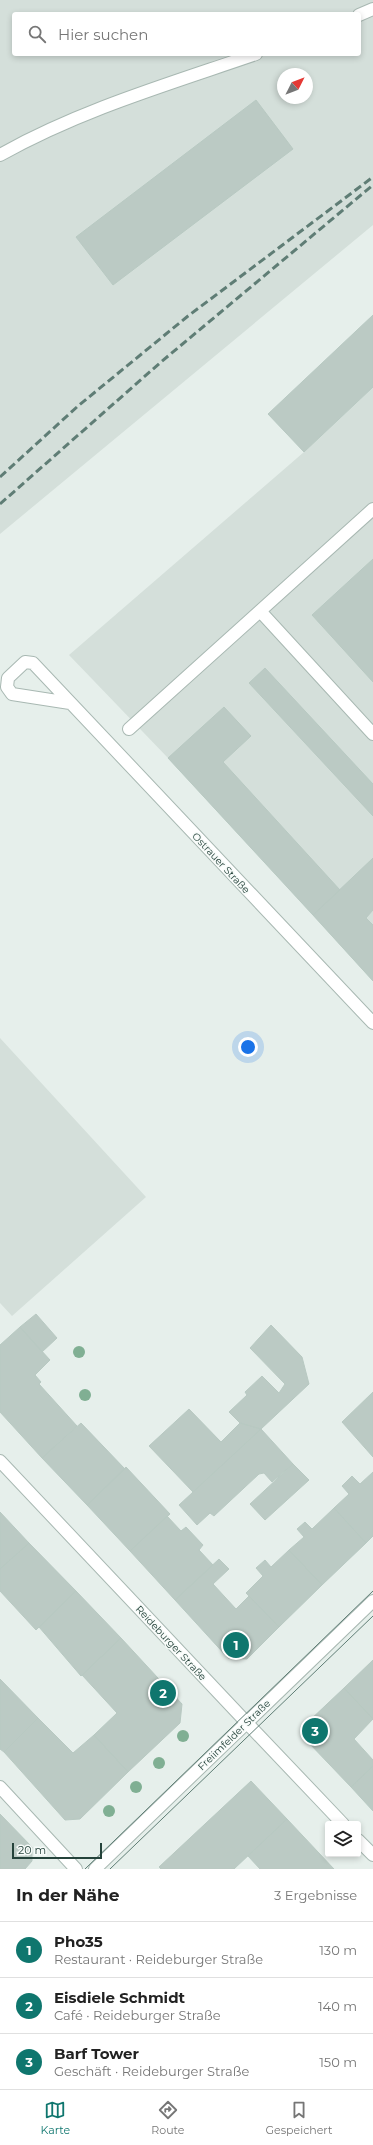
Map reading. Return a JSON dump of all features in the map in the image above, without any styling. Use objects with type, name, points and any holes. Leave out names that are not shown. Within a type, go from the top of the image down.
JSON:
[{"type":"street","points":[[361,13],[373,9]]},
{"type":"street","points":[[0,155],[34,136],[103,107],[250,56]]},
{"type":"street","points":[[129,729],[373,509]]},
{"type":"street","points":[[260,611],[373,734]]},
{"type":"street","name":"Ostrauer Straße","points":[[70,703],[12,694],[7,687],[8,678],[25,662],[33,663],[373,1023]]},
{"type":"street","name":"Reideburger Straße","points":[[0,1461],[340,1821]]},
{"type":"street","name":"Freiimfelder Straße","points":[[95,1869],[373,1601]]},
{"type":"street","points":[[0,1787],[76,1869]]},
{"type":"street","points":[[361,1843],[373,1855]]},
{"type":"shaded area","points":[[0,0],[373,0],[373,225],[0,534]]},
{"type":"shaded area","points":[[373,387],[373,981],[168,758],[69,655],[304,452]]},
{"type":"shaded area","points":[[0,1038],[146,1197],[12,1316],[0,1303]]},
{"type":"building","points":[[256,100],[293,149],[113,285],[76,237]]},
{"type":"building","points":[[373,315],[373,387],[304,452],[268,414]]},
{"type":"building","points":[[373,559],[373,682],[312,615]]},
{"type":"building","points":[[265,668],[373,784],[373,816],[249,683]]},
{"type":"building","points":[[224,707],[251,736],[223,762],[340,890],[313,915],[168,758]]},
{"type":"building","points":[[373,858],[373,910],[366,918],[373,925],[373,981],[313,915]]},
{"type":"building","points":[[36,1314],[57,1338],[42,1352],[20,1327]]},
{"type":"building","points":[[271,1325],[302,1357],[309,1384],[261,1429],[240,1423],[229,1412],[247,1395],[245,1392],[262,1376],[279,1393],[285,1384],[250,1348]]},
{"type":"building","points":[[20,1327],[50,1360],[35,1375],[41,1382],[39,1384],[77,1426],[42,1458],[0,1412],[0,1345]]},
{"type":"building","points":[[373,1392],[373,1457],[342,1422]]},
{"type":"building","points":[[189,1409],[221,1442],[240,1423],[261,1429],[193,1492],[149,1446]]},
{"type":"building","points":[[81,1423],[125,1469],[87,1505],[42,1458]]},
{"type":"building","points":[[261,1429],[293,1464],[272,1482],[264,1473],[259,1474],[214,1516],[210,1513],[197,1525],[179,1505]]},
{"type":"building","points":[[293,1464],[309,1480],[265,1520],[250,1504]]},
{"type":"building","points":[[126,1467],[170,1514],[130,1551],[87,1505]]},
{"type":"building","points":[[373,1472],[373,1536],[366,1543],[334,1508],[349,1494],[342,1486],[352,1476],[360,1484]]},
{"type":"building","points":[[334,1508],[366,1543],[322,1585],[289,1550],[304,1537],[297,1529],[305,1522],[312,1529]]},
{"type":"building","points":[[0,1512],[29,1543],[0,1569]]},
{"type":"building","points":[[167,1516],[181,1531],[186,1527],[203,1545],[199,1550],[213,1565],[175,1600],[130,1551]]},
{"type":"building","points":[[29,1543],[76,1591],[36,1630],[0,1591],[0,1569]]},
{"type":"building","points":[[289,1550],[322,1585],[279,1627],[246,1593],[263,1576],[256,1568],[265,1560],[271,1567]]},
{"type":"building","points":[[219,1559],[229,1569],[213,1584],[236,1609],[249,1596],[279,1627],[247,1659],[228,1658],[175,1600]]},
{"type":"building","points":[[76,1591],[121,1638],[81,1676],[39,1627]]},
{"type":"building","points":[[121,1638],[182,1704],[180,1723],[128,1772],[94,1735],[117,1713],[82,1675]]},
{"type":"building","points":[[373,1660],[373,1719],[344,1688]]},
{"type":"building","points":[[0,1679],[38,1718],[4,1752],[0,1749]]},
{"type":"building","points":[[344,1688],[373,1719],[354,1739],[373,1760],[373,1766],[351,1787],[308,1742],[308,1722]]},
{"type":"building","points":[[38,1718],[73,1753],[94,1735],[128,1772],[80,1819],[65,1820],[4,1752]]},
{"type":"building","points":[[373,1766],[373,1811],[351,1787]]},
{"type":"building","points":[[251,1781],[287,1819],[234,1869],[161,1869],[159,1867]]},
{"type":"building","points":[[0,1814],[32,1847],[32,1861],[25,1869],[0,1869]]},
{"type":"building","points":[[287,1819],[334,1869],[260,1869],[248,1856]]},
{"type":"tram line","points":[[85,1869],[373,1591]]},
{"type":"tram line","points":[[110,1869],[373,1616]]},
{"type":"railway","points":[[0,477],[78,406],[188,316],[373,177]]},
{"type":"railway","points":[[0,504],[161,362],[373,185]]},
{"type":"place","name":"Pho35","points":[[236,1645]]},
{"type":"place","name":"Eisdiele Schmidt","points":[[163,1693]]},
{"type":"place","name":"Barf Tower","points":[[315,1731]]}]
